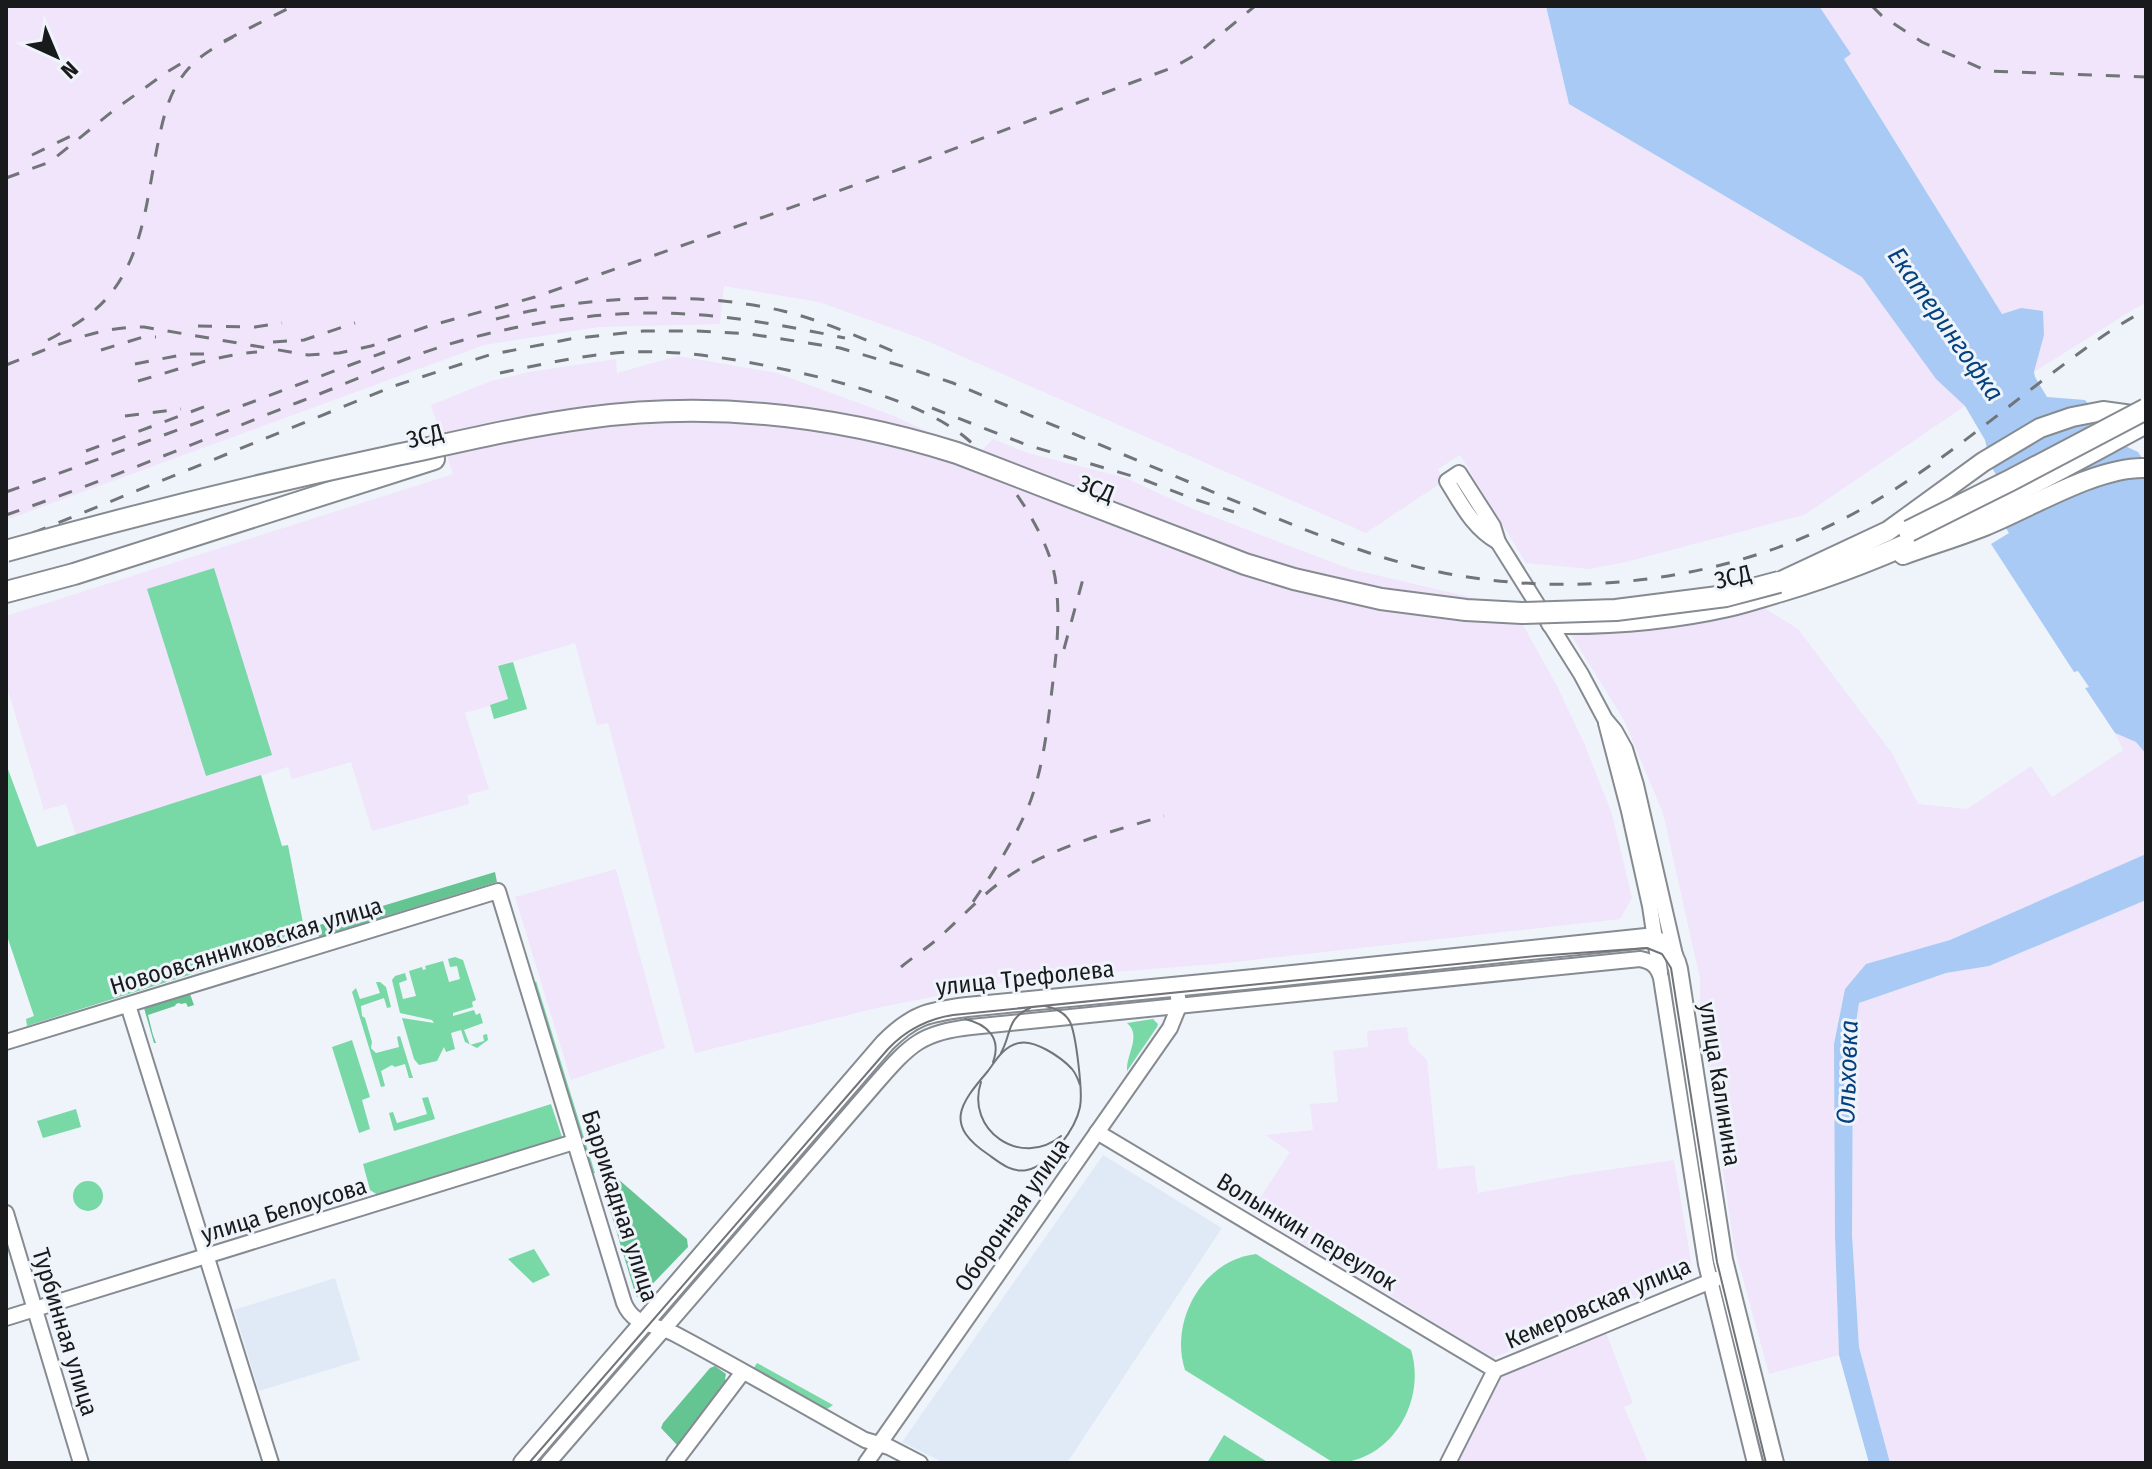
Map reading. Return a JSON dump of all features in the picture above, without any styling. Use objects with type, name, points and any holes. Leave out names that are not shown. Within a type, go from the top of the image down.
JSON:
[{"type":"highway","name":"ЗСД","points":[[6,551],[272,482],[509,430],[585,418],[696,410],[793,416],[912,438],[997,467],[1245,564],[1381,599],[1466,610],[1522,613],[1616,610],[1726,596],[1845,559],[1961,506],[2146,409]]},
{"type":"highway","name":"ЗСД","points":[[6,592],[74,574],[434,459],[588,429],[690,422],[805,430],[909,449],[955,463],[1241,573],[1292,590],[1380,609],[1509,623],[1654,619],[1730,606],[1824,578],[1916,542],[2020,490],[2146,420]]},
{"type":"main road","points":[[1779,582],[1888,531],[1983,462],[2040,428],[2103,411],[2146,420]]},
{"type":"main road","points":[[1824,578],[1889,560],[1982,528],[2092,478],[2146,468]]},
{"type":"main road","name":"улица Трефолева","points":[[523,1463],[875,1054],[898,1030],[925,1014],[954,1008],[1646,938],[1659,953]]},
{"type":"main road","name":"улица Калинина","points":[[1659,953],[1718,1278],[1774,1463]]},
{"type":"street","name":"улица Калинина","points":[[1498,542],[1581,674],[1605,719],[1629,811],[1659,953]]},
{"type":"street","name":"Новоовсянниковская улица","points":[[6,1042],[498,891]]},
{"type":"street","name":"Баррикадная улица","points":[[498,891],[624,1303],[635,1320],[673,1333],[865,1440],[920,1463]]},
{"type":"street","name":"улица Трефолева","points":[[548,1463],[911,1045],[923,1038],[954,1029],[1659,953]]},
{"type":"street","points":[[1177,986],[1179,1006]]},
{"type":"street","points":[[128,1005],[271,1463]]},
{"type":"street","name":"Оборонная улица","points":[[866,1463],[1170,1028],[1179,1006]]},
{"type":"street","name":"Волынкин переулок","points":[[1097,1132],[1495,1370]]},
{"type":"street","name":"улица Белоусова","points":[[6,1318],[574,1142]]},
{"type":"street","name":"Турбинная улица","points":[[6,1213],[81,1463]]},
{"type":"street","name":"улица Калинина","points":[[1718,1278],[1755,1463]]},
{"type":"street","name":"Кемеровская улица","points":[[1448,1463],[1495,1370],[1718,1278]]},
{"type":"street","points":[[674,1463],[743,1372]]},
{"type":"shaded area","points":[[6,6],[1546,6],[1569,104],[1862,277],[1936,379],[1965,406],[1804,515],[1590,569],[1526,563],[1460,455],[1438,469],[1444,481],[1366,533],[920,338],[819,302],[724,286],[720,324],[599,327],[484,345],[6,520]]},
{"type":"shaded area","points":[[1819,6],[2146,6],[2146,303],[2034,372],[2044,335],[2021,308],[2002,314],[1844,58],[1850,53]]},
{"type":"shaded area","points":[[678,356],[777,373],[894,416],[927,431],[973,460],[993,439],[1028,453],[1126,478],[1193,509],[1350,569],[1513,607],[1557,686],[1612,814],[1632,898],[1620,919],[1216,964],[1022,979],[881,1007],[695,1053],[608,723],[597,725],[575,643],[498,666],[508,700],[465,713],[489,789],[467,795],[469,804],[372,831],[351,762],[292,779],[288,767],[76,835],[66,804],[44,810],[6,684],[6,616],[453,474],[431,405],[491,381],[616,359],[617,373]]},
{"type":"shaded area","points":[[1728,585],[1798,629],[1892,753],[1918,804],[1967,809],[2031,766],[2052,797],[2123,750],[2115,733],[2136,742],[2146,754],[2146,854],[1950,940],[1867,964],[1845,989],[1834,1044],[1839,1355],[1769,1374],[1734,1246],[1700,1012],[1700,979],[1663,813],[1624,720],[1552,604]]},
{"type":"shaded area","points":[[616,869],[665,1048],[571,1080],[515,897]]},
{"type":"shaded area","points":[[2146,900],[2146,1463],[1890,1463],[1859,1347],[1852,1235],[1853,1043],[1859,1003],[1946,973],[1989,966]]},
{"type":"shaded area","points":[[1407,1027],[1409,1043],[1427,1060],[1438,1169],[1474,1165],[1478,1193],[1674,1160],[1693,1274],[1493,1358],[1353,1273],[1356,1267],[1348,1263],[1344,1268],[1251,1212],[1290,1152],[1265,1135],[1313,1130],[1310,1104],[1338,1102],[1333,1051],[1368,1047],[1367,1031]]},
{"type":"shaded area","points":[[1103,1155],[1222,1228],[1067,1463],[944,1463],[902,1442]]},
{"type":"shaded area","points":[[335,1278],[360,1360],[259,1391],[234,1310]]},
{"type":"shaded area","points":[[1605,1330],[1633,1403],[1624,1407],[1648,1463],[1458,1463],[1503,1375]]},
{"type":"green space","points":[[214,568],[272,755],[206,776],[147,589]]},
{"type":"green space","points":[[513,662],[527,709],[494,719],[490,705],[508,699],[498,666]]},
{"type":"green space","points":[[6,764],[37,847],[261,775],[282,846],[288,845],[304,939],[27,1026],[26,1019],[34,1016],[6,933]]},
{"type":"green space","points":[[495,872],[497,882],[319,937],[316,926]]},
{"type":"green space","points":[[455,957],[463,960],[476,1000],[472,1002],[473,1007],[453,1013],[453,1016],[474,1010],[476,1015],[480,1013],[483,1023],[464,1030],[470,1044],[465,1042],[461,1030],[451,1033],[455,1049],[446,1052],[444,1047],[437,1061],[419,1065],[414,1059],[402,1018],[434,1023],[400,1013],[392,980],[405,973],[407,980],[399,983],[403,999],[416,996],[409,971],[422,967],[423,970],[425,966],[443,961],[449,982],[460,979],[457,966],[450,967],[448,959]]},
{"type":"green space","points":[[536,981],[595,1173],[590,1174],[533,986]]},
{"type":"green space","points":[[376,982],[386,987],[391,1007],[387,1008],[384,998],[361,1006],[371,1048],[376,1053],[399,1047],[397,1037],[400,1036],[413,1078],[409,1078],[405,1064],[392,1065],[381,1071],[385,1086],[381,1087],[352,992],[356,988],[360,999],[380,993]]},
{"type":"green space","points":[[190,994],[194,1005],[188,1007],[186,1003],[179,1003],[148,1015],[154,1043],[144,1008]]},
{"type":"green space","points":[[1153,1019],[1157,1027],[1127,1071],[1133,1034],[1127,1023]]},
{"type":"green space","points":[[487,1034],[488,1040],[477,1048],[471,1045],[484,1041],[483,1035]]},
{"type":"green space","points":[[352,1040],[370,1097],[362,1100],[370,1129],[359,1133],[332,1047]]},
{"type":"green space","points":[[428,1097],[435,1119],[394,1131],[389,1113],[393,1112],[397,1123],[427,1114],[422,1098]]},
{"type":"green space","points":[[551,1104],[563,1140],[381,1197],[370,1190],[363,1164]]},
{"type":"green space","points":[[76,1109],[81,1127],[43,1138],[37,1121]]},
{"type":"green space","points":[[617,1178],[687,1239],[688,1247],[639,1298],[603,1187]]},
{"type":"green space","points":[[88,1181],[99,1185],[103,1196],[99,1207],[88,1211],[77,1207],[73,1196],[77,1185]]},
{"type":"green space","points":[[534,1249],[550,1275],[533,1283],[508,1259]]},
{"type":"green space","points":[[1256,1254],[1411,1350],[1415,1370],[1414,1390],[1408,1409],[1400,1426],[1372,1453],[1334,1463],[1185,1370],[1181,1351],[1182,1332],[1186,1313],[1195,1296],[1206,1280],[1220,1268]]},
{"type":"green space","points":[[757,1363],[833,1405],[824,1411],[752,1371]]},
{"type":"green space","points":[[715,1366],[726,1374],[727,1381],[678,1446],[661,1428],[663,1423]]},
{"type":"green space","points":[[1224,1435],[1269,1463],[1207,1463]]},
{"type":"water","name":"Екатерингофка","points":[[1546,6],[1819,6],[1851,54],[1844,59],[2002,314],[2021,308],[2043,311],[2044,335],[2034,372],[2047,397],[2085,400],[2123,445],[2138,452],[2146,464],[2146,754],[2136,742],[2115,733],[2085,688],[2089,687],[2078,671],[2074,672],[1991,544],[2009,533],[2002,522],[2015,508],[1991,466],[1985,440],[1965,406],[1936,379],[1862,277],[1569,104]]},
{"type":"water","name":"Ольховка","points":[[2146,854],[2146,900],[1989,966],[1946,973],[1859,1003],[1853,1043],[1852,1235],[1859,1347],[1890,1463],[1869,1463],[1839,1355],[1834,1044],[1845,989],[1866,964],[1950,940]]},
{"type":"tram line","points":[[529,1463],[888,1049],[902,1036],[934,1019],[1536,956],[1647,948],[1662,954],[1671,968],[1717,1262],[1766,1463]]},
{"type":"tram line","points":[[1045,1006],[1065,1016],[1075,1038],[1080,1077],[1081,1100],[1067,1135],[1044,1161],[1027,1170],[1016,1170],[1002,1164],[975,1144],[961,1124],[961,1114],[970,1094],[1001,1054],[1019,1043],[1039,1046],[1054,1054],[1072,1069],[1080,1085]]},
{"type":"tram line","points":[[1001,1053],[1013,1022],[1030,1008]]},
{"type":"tram line","points":[[965,1019],[980,1024],[991,1033],[996,1046],[993,1062]]},
{"type":"tram line","points":[[981,1082],[978,1099],[981,1115],[989,1129],[1000,1139],[1014,1146],[1029,1148],[1045,1145],[1061,1136]]},
{"type":"railway","points":[[224,41],[293,6]]},
{"type":"railway","points":[[6,365],[74,339],[109,330],[144,327],[308,355],[339,353],[371,346],[429,326],[535,297],[881,176],[1174,67],[1197,54],[1255,6]]},
{"type":"railway","points":[[1872,6],[1922,42],[1987,71],[2146,77]]},
{"type":"railway","points":[[48,340],[94,311],[119,282],[129,264],[142,226],[171,96],[193,64],[233,37]]},
{"type":"railway","points":[[6,178],[50,162],[114,110],[192,57]]},
{"type":"railway","points":[[32,155],[77,133]]},
{"type":"railway","points":[[496,319],[602,301],[639,298],[713,300],[799,315],[905,356]]},
{"type":"railway","points":[[6,542],[394,386],[489,355],[570,339],[644,331],[697,331],[750,334],[840,348],[905,367],[953,383],[1309,531],[1425,569],[1507,582],[1614,582],[1667,576],[1771,550],[1867,506],[1957,446],[2093,343],[2146,310]]},
{"type":"railway","points":[[6,515],[422,353],[518,327],[601,315],[678,314],[750,321],[845,338]]},
{"type":"railway","points":[[198,326],[255,327],[282,323]]},
{"type":"railway","points":[[273,342],[304,340],[355,323]]},
{"type":"railway","points":[[101,350],[143,337],[156,337]]},
{"type":"railway","points":[[138,381],[212,360],[257,352]]},
{"type":"railway","points":[[6,492],[385,352]]},
{"type":"railway","points":[[500,373],[582,357],[631,352],[690,354],[768,366],[856,387],[928,414],[966,438],[998,470],[1025,507],[1049,554],[1057,596],[1057,645],[1045,744],[1029,805],[1009,846],[968,909]]},
{"type":"railway","points":[[135,364],[186,354],[210,354]]},
{"type":"railway","points":[[86,451],[209,405]]},
{"type":"railway","points":[[932,408],[1027,445],[1142,479],[1234,512]]},
{"type":"railway","points":[[125,416],[181,409]]},
{"type":"railway","points":[[1064,649],[1083,579]]},
{"type":"railway","points":[[901,967],[1020,869],[1072,845],[1164,816]]}]
